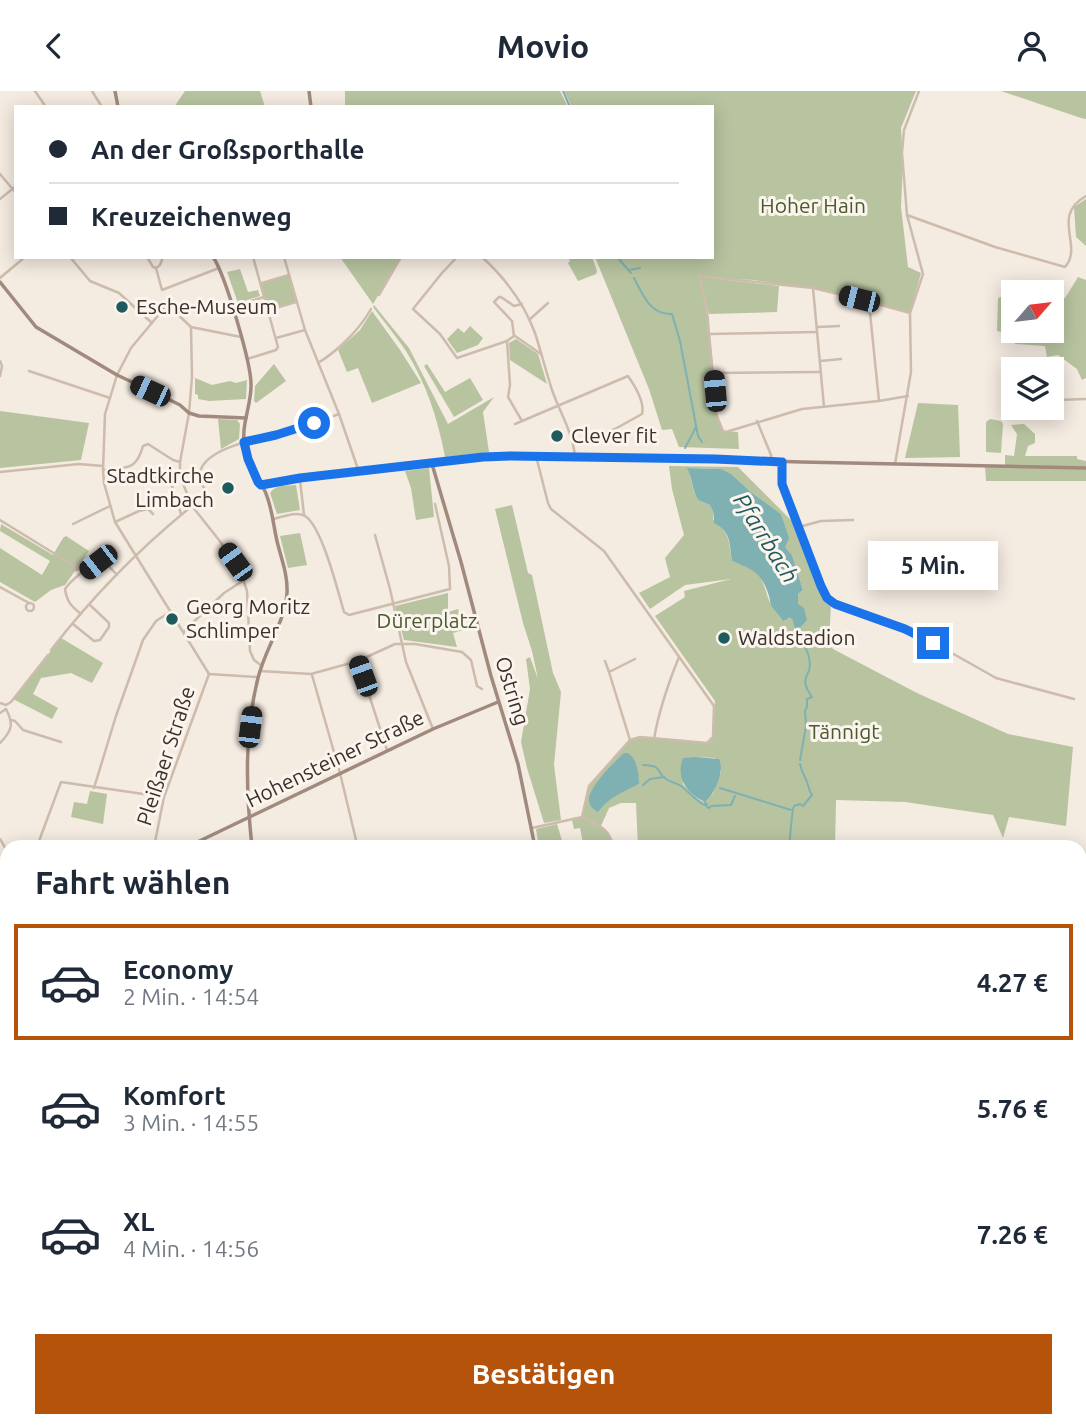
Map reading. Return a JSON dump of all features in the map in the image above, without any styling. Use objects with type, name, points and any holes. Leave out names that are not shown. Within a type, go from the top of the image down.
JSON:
[{"type":"main road","points":[[214,259],[242,337],[252,381],[244,442],[256,480],[264,489],[273,519],[287,594],[258,677],[252,708],[248,746],[251,840]]},
{"type":"main road","points":[[0,280],[36,327],[117,375],[166,398],[189,413],[199,416],[246,418]]},
{"type":"main road","points":[[261,485],[483,457],[715,459],[1086,468]]},
{"type":"main road","name":"Ostring","points":[[432,464],[498,702],[518,764],[535,840]]},
{"type":"main road","name":"Hohensteiner Straße","points":[[202,840],[387,750],[498,702]]},
{"type":"street","points":[[895,464],[912,363],[909,313],[923,274],[907,215],[902,153],[904,132],[919,91]]},
{"type":"street","points":[[0,174],[14,187],[0,199]]},
{"type":"street","points":[[907,215],[995,247],[1065,268],[1070,257],[1069,215],[1072,207],[1086,196]]},
{"type":"street","points":[[0,280],[23,259]]},
{"type":"street","points":[[71,259],[90,281],[119,293],[152,323]]},
{"type":"street","points":[[148,259],[156,268],[162,290],[219,268]]},
{"type":"street","points":[[156,268],[162,259]]},
{"type":"street","points":[[247,359],[277,350],[278,347],[254,259]]},
{"type":"street","points":[[285,259],[305,330],[359,472]]},
{"type":"street","points":[[379,295],[400,259]]},
{"type":"street","points":[[455,259],[413,309],[440,334],[457,358],[507,341],[513,336]]},
{"type":"street","points":[[484,259],[505,279],[530,320],[558,406],[573,438],[575,457]]},
{"type":"street","points":[[260,283],[289,275]]},
{"type":"street","points":[[908,396],[802,409],[723,431],[716,414],[707,310],[699,277],[813,288],[909,313]]},
{"type":"street","points":[[813,288],[824,407]]},
{"type":"street","points":[[238,305],[264,297]]},
{"type":"street","points":[[513,336],[512,321],[494,302],[501,297],[514,306],[522,304]]},
{"type":"street","points":[[268,310],[296,302]]},
{"type":"street","points":[[869,302],[879,401]]},
{"type":"street","points":[[530,320],[548,303]]},
{"type":"street","points":[[242,337],[191,327],[166,306],[131,348],[117,375],[105,414],[103,468],[115,522],[209,674],[258,677]]},
{"type":"street","points":[[318,363],[351,335],[371,309]]},
{"type":"street","points":[[709,334],[817,330],[839,326]]},
{"type":"street","points":[[191,327],[192,377],[180,476],[192,506],[235,562],[244,580],[250,651],[261,669],[312,674],[358,661],[395,644],[415,644],[462,652],[471,660],[477,686],[482,689]]},
{"type":"street","points":[[276,338],[305,330]]},
{"type":"street","points":[[513,336],[541,354]]},
{"type":"street","points":[[507,341],[510,386],[508,397],[522,421]]},
{"type":"street","points":[[819,361],[841,359]]},
{"type":"street","points":[[0,361],[0,376]]},
{"type":"street","points":[[29,370],[110,398]]},
{"type":"street","points":[[714,373],[820,372]]},
{"type":"street","points":[[515,424],[628,376],[643,409],[642,414],[615,429],[579,442]]},
{"type":"street","points":[[1064,400],[1086,399]]},
{"type":"street","points":[[189,500],[207,494],[199,478],[200,470],[213,455],[244,442],[298,429],[339,414]]},
{"type":"street","points":[[757,421],[772,461]]},
{"type":"street","points":[[0,472],[79,464],[103,468],[134,465],[138,462],[143,446],[148,444],[180,462]]},
{"type":"street","points":[[536,456],[551,509],[604,551],[714,703],[713,737],[707,743],[640,737],[630,740],[589,786],[582,817]]},
{"type":"street","points":[[782,462],[782,484],[830,601],[927,639],[996,678],[1074,699]]},
{"type":"street","points":[[139,483],[180,476]]},
{"type":"street","points":[[169,477],[181,515]]},
{"type":"street","points":[[300,478],[304,515]]},
{"type":"street","points":[[273,519],[296,514],[304,515],[312,522],[322,543],[344,612],[349,615],[450,589],[449,566],[435,504]]},
{"type":"street","points":[[73,524],[110,506]]},
{"type":"street","points":[[51,650],[117,575],[192,506]]},
{"type":"street","points":[[115,522],[148,509],[153,514]]},
{"type":"street","points":[[0,520],[74,565]]},
{"type":"street","points":[[799,527],[821,520],[853,520]]},
{"type":"street","points":[[375,535],[401,643],[414,684],[433,729]]},
{"type":"street","points":[[81,614],[66,599],[65,589],[68,583],[98,562],[104,561],[117,575]]},
{"type":"street","points":[[183,632],[224,593],[244,580]]},
{"type":"street","points":[[0,587],[29,603]]},
{"type":"street","points":[[73,624],[94,641],[100,640],[109,623],[90,605]]},
{"type":"street","points":[[94,788],[143,640],[156,621],[170,612]]},
{"type":"street","points":[[0,713],[48,655]]},
{"type":"street","points":[[654,739],[665,692],[680,657]]},
{"type":"street","points":[[609,672],[635,659]]},
{"type":"street","points":[[358,661],[387,750]]},
{"type":"street","points":[[605,661],[630,740]]},
{"type":"street","name":"Pleißaer Straße","points":[[155,840],[164,797],[209,674]]},
{"type":"street","points":[[312,674],[356,840]]},
{"type":"street","points":[[0,703],[6,707],[11,720],[9,733],[0,743]]},
{"type":"street","points":[[11,720],[16,721],[23,730],[61,742]]},
{"type":"street","points":[[39,840],[61,782],[164,797]]},
{"type":"street","points":[[532,828],[582,817],[606,829],[612,840]]},
{"type":"green space","points":[[185,91],[260,91],[264,105],[175,105]]},
{"type":"green space","points":[[345,91],[560,91],[567,105],[345,105]]},
{"type":"green space","name":"Hoher Hain","points":[[564,91],[916,91],[901,128],[901,207],[908,267],[921,273],[910,313],[823,290],[753,280],[701,277],[779,286],[777,312],[709,314],[701,281],[718,416],[723,431],[738,432],[739,449],[679,447],[672,429],[662,430],[649,389],[596,259],[714,259],[714,105],[571,105]]},
{"type":"green space","points":[[1001,91],[1086,91],[1086,119],[1081,118]]},
{"type":"green space","points":[[1086,199],[1086,246],[1076,237],[1074,207]]},
{"type":"green space","points":[[341,259],[400,259],[373,304]]},
{"type":"green space","points":[[569,259],[593,259],[596,274],[578,281],[568,263]]},
{"type":"green space","points":[[240,269],[248,292],[258,290],[260,296],[238,303],[227,272]]},
{"type":"green space","points":[[289,275],[296,302],[268,310],[260,284]]},
{"type":"green space","points":[[1078,277],[1086,280],[1086,378],[1082,380],[1077,369],[1064,357],[1047,357],[1045,346],[1015,344],[1064,343],[1065,298]]},
{"type":"green space","points":[[1001,297],[1001,332],[997,331],[998,298]]},
{"type":"green space","points":[[374,305],[409,348],[448,424],[494,397],[483,412],[489,452],[445,457],[435,415],[420,376]]},
{"type":"green space","points":[[372,311],[421,383],[372,403],[358,368],[347,372],[338,350],[360,330]]},
{"type":"green space","points":[[470,326],[483,338],[478,345],[457,353],[447,339],[458,328],[464,333]]},
{"type":"green space","points":[[516,339],[538,354],[547,384],[510,360],[509,343]]},
{"type":"green space","points":[[274,364],[286,381],[256,403],[255,386]]},
{"type":"green space","points":[[427,364],[445,392],[470,378],[483,400],[454,417],[424,366]]},
{"type":"green space","points":[[195,378],[212,385],[247,380],[246,399],[198,399],[195,394]]},
{"type":"green space","points":[[918,403],[958,405],[960,457],[905,458]]},
{"type":"green space","points":[[0,411],[89,423],[81,460],[0,468]]},
{"type":"green space","points":[[218,419],[237,420],[240,424],[239,439],[221,449]]},
{"type":"green space","points":[[990,419],[1003,424],[1001,453],[986,452],[986,422]]},
{"type":"green space","points":[[1024,424],[1035,434],[1035,443],[1028,446],[1025,456],[1077,456],[1077,459],[1086,461],[1086,481],[986,481],[985,466],[1005,466],[1005,455],[1014,456],[1017,434],[1011,425]]},
{"type":"green space","name":"Tännigt","points":[[669,466],[738,467],[794,523],[823,595],[831,604],[829,642],[833,649],[917,693],[1008,734],[1073,747],[1066,826],[1009,817],[1003,838],[993,815],[905,802],[836,800],[835,840],[638,840],[636,803],[621,803],[609,808],[601,826],[609,833],[612,840],[582,840],[580,828],[574,829],[572,820],[582,817],[589,786],[630,740],[640,737],[707,743],[713,737],[715,701],[655,616],[685,597],[684,591],[731,579],[685,585],[650,609],[639,593],[670,577],[665,558],[684,535]],"holes":[[[688,468],[721,469],[730,473],[781,514],[785,547],[792,555],[803,590],[798,594],[803,624],[796,631],[792,619],[782,616],[772,607],[758,574],[751,568],[732,561],[726,534],[713,519],[710,505],[698,500],[694,492]],[[625,753],[637,766],[639,784],[605,803],[592,790]],[[696,757],[715,758],[721,772],[713,793],[705,802],[683,784]]]},
{"type":"green space","points":[[429,468],[434,517],[416,520],[411,488],[405,471]]},
{"type":"green space","points":[[296,485],[300,510],[277,514],[270,493],[278,487]]},
{"type":"green space","points":[[512,505],[528,573],[532,575],[553,673],[561,692],[554,765],[561,820],[544,823],[521,742],[530,689],[526,659],[530,657],[538,679],[495,509]]},
{"type":"green space","points":[[1,524],[53,555],[66,536],[89,551],[65,585],[51,590],[35,602],[0,582],[0,548],[42,575],[50,561],[0,531]]},
{"type":"green space","points":[[300,533],[307,565],[288,568],[280,536]]},
{"type":"green space","name":"Dürerplatz","points":[[448,593],[448,612],[458,609],[463,630],[453,633],[457,647],[404,640],[395,606]]},
{"type":"green space","points":[[61,638],[103,663],[92,683],[71,673],[41,678],[33,694],[58,708],[52,719],[13,699]]},
{"type":"green space","points":[[90,791],[107,794],[103,824],[71,817],[74,802],[87,804]]},
{"type":"green space","points":[[557,824],[562,840],[538,840],[536,829]]},
{"type":"water","points":[[687,468],[721,469],[730,473],[781,514],[789,538],[785,547],[792,555],[803,590],[798,594],[798,604],[804,608],[807,620],[796,632],[792,619],[783,621],[771,606],[760,577],[732,561],[727,534],[714,523],[710,505],[698,500]]},
{"type":"water","points":[[624,753],[628,753],[635,762],[639,784],[622,792],[598,812],[590,805],[590,794]]},
{"type":"water","points":[[683,758],[719,759],[721,764],[718,782],[705,802],[688,790],[682,779]]},
{"type":"waterway","name":"Pfarrbach","points":[[563,91],[569,105]]},
{"type":"waterway","name":"Pfarrbach","points":[[619,259],[631,273]]},
{"type":"waterway","points":[[629,270],[640,268]]},
{"type":"waterway","name":"Pfarrbach","points":[[634,278],[653,308],[672,314],[680,341],[698,436],[702,442]]},
{"type":"waterway","name":"Pfarrbach","points":[[685,448],[696,427]]},
{"type":"waterway","name":"Pfarrbach","points":[[796,632],[808,655],[810,664],[805,684],[812,697],[807,699],[800,760]]},
{"type":"waterway","name":"Pfarrbach","points":[[790,840],[794,806],[803,806],[812,795],[800,764]]},
{"type":"waterway","points":[[643,765],[656,767],[666,779],[681,786],[704,805],[707,804]]},
{"type":"waterway","points":[[643,785],[650,779],[664,777]]},
{"type":"waterway","points":[[720,788],[791,810]]},
{"type":"waterway","points":[[705,802],[709,808],[731,805],[735,796]]},
{"type":"place","name":"Esche-Museum","points":[[122,307]]},
{"type":"place","name":"Clever fit","points":[[557,436]]},
{"type":"place","name":"Stadtkirche Limbach","points":[[228,488]]},
{"type":"place","name":"Georg Moritz Schlimper","points":[[172,619]]},
{"type":"place","name":"Waldstadion","points":[[724,638]]},
{"type":"route","points":[[314,423],[244,442],[256,480],[261,485],[483,457],[782,462],[782,484],[827,598],[842,607],[905,629],[933,643]]}]
